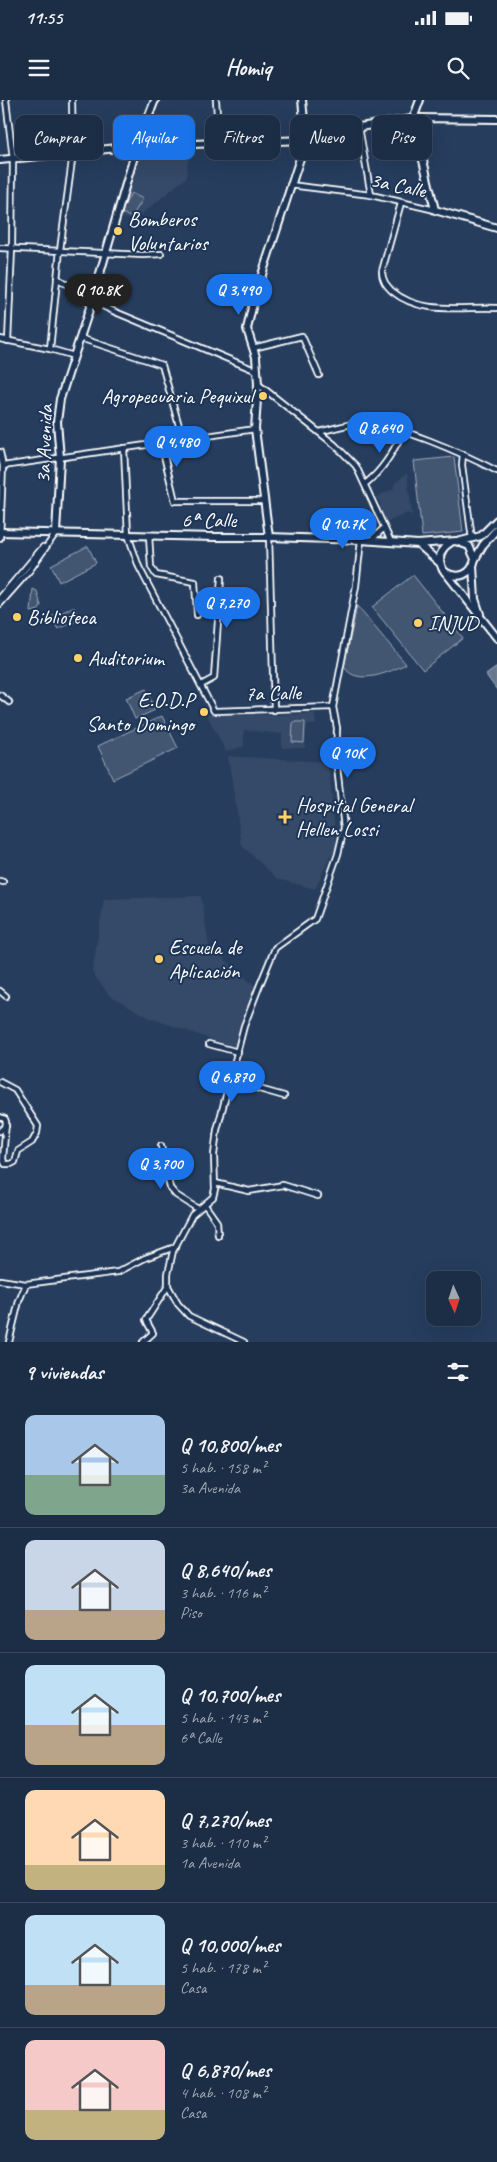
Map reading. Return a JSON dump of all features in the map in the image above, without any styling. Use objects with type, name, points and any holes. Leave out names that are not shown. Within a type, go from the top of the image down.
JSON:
[{"type":"street","points":[[6,100],[13,159],[8,341]]},
{"type":"street","points":[[72,100],[72,115]]},
{"type":"street","name":"3a Avenida","points":[[150,115],[156,100]]},
{"type":"street","points":[[216,100],[217,115]]},
{"type":"street","points":[[302,100],[304,115]]},
{"type":"street","points":[[415,115],[420,100]]},
{"type":"street","points":[[432,119],[497,119]]},
{"type":"street","points":[[362,144],[371,195]]},
{"type":"street","points":[[0,160],[13,159]]},
{"type":"street","points":[[50,349],[72,160]]},
{"type":"street","name":"3a Avenida","points":[[56,533],[60,458],[57,422],[60,399],[92,301],[133,160]]},
{"type":"street","points":[[274,710],[269,537],[256,428],[257,371],[247,328],[254,299],[299,160]]},
{"type":"street","points":[[423,160],[435,210]]},
{"type":"street","name":"3a Calle","points":[[290,185],[371,195],[435,210],[497,228]]},
{"type":"street","points":[[401,203],[382,271],[383,281],[390,289],[408,301],[448,309],[497,308]]},
{"type":"street","points":[[0,248],[144,255],[161,254]]},
{"type":"street","points":[[57,278],[92,301],[113,311],[257,371]]},
{"type":"street","points":[[253,348],[302,336],[319,375]]},
{"type":"street","points":[[80,338],[162,367],[182,440]]},
{"type":"street","points":[[0,340],[50,349],[74,356]]},
{"type":"street","points":[[258,384],[319,432],[356,466],[391,542]]},
{"type":"street","points":[[319,432],[359,423],[370,423],[403,432],[463,454],[497,471]]},
{"type":"street","points":[[3,466],[256,428]]},
{"type":"street","points":[[365,484],[373,478],[390,457],[403,432]]},
{"type":"street","points":[[161,443],[175,501],[264,501]]},
{"type":"street","points":[[124,448],[128,535],[139,567],[201,685],[214,678],[221,578]]},
{"type":"street","points":[[0,452],[3,466],[1,534]]},
{"type":"street","points":[[463,454],[462,466],[472,539]]},
{"type":"street","points":[[440,563],[442,550],[452,542],[472,539],[485,534],[497,520]]},
{"type":"street","points":[[370,540],[384,528]]},
{"type":"street","points":[[445,572],[461,576],[470,570],[483,545],[497,529]]},
{"type":"street","points":[[0,598],[56,533]]},
{"type":"street","points":[[0,604],[30,570],[56,533]]},
{"type":"street","name":"6ª Calle","points":[[1,534],[56,533],[269,537],[370,540],[418,544],[452,542]]},
{"type":"street","points":[[149,536],[151,567],[156,575],[195,582],[196,615]]},
{"type":"street","points":[[244,1342],[189,1316],[178,1304],[168,1286],[168,1274],[176,1247],[192,1214],[213,1197],[217,1130],[227,1088],[244,1026],[275,948],[315,919],[338,854],[344,828],[336,758],[336,728],[333,708],[356,586],[361,540]]},
{"type":"street","points":[[460,541],[469,546],[474,563],[475,599],[482,618]]},
{"type":"street","points":[[418,544],[440,563],[497,638]]},
{"type":"street","name":"7a Calle","points":[[201,685],[214,711],[333,708]]},
{"type":"street","points":[[0,695],[9,702]]},
{"type":"street","points":[[0,991],[6,996]]},
{"type":"street","points":[[209,1044],[238,1052]]},
{"type":"street","points":[[0,1082],[15,1090],[38,1126],[37,1133],[32,1142],[18,1151],[15,1162],[11,1164],[6,1164],[3,1159],[6,1126],[5,1119],[0,1117]]},
{"type":"street","points":[[227,1088],[252,1088],[284,1096]]},
{"type":"street","points":[[0,1131],[6,1126]]},
{"type":"street","points":[[161,1146],[170,1188],[176,1196],[198,1209]]},
{"type":"street","points":[[215,1183],[249,1191],[283,1185],[318,1196]]},
{"type":"street","points":[[205,1205],[217,1222],[218,1235]]},
{"type":"street","points":[[0,1280],[26,1284],[118,1272],[145,1258],[176,1247]]},
{"type":"street","points":[[9,1342],[19,1300],[26,1284]]},
{"type":"street","points":[[143,1342],[153,1333],[146,1320],[168,1286]]},
{"type":"shaded area","points":[[137,160],[188,160],[187,177],[135,220],[118,217]]},
{"type":"shaded area","points":[[131,193],[143,199],[131,218],[121,212]]},
{"type":"shaded area","points":[[454,457],[463,532],[422,536],[414,461]]},
{"type":"shaded area","points":[[407,473],[412,514],[408,513],[386,523],[379,508],[381,504],[377,497],[393,489],[395,483]]},
{"type":"shaded area","points":[[88,546],[96,563],[59,582],[51,565]]},
{"type":"shaded area","name":"INJUD","points":[[413,575],[463,638],[423,670],[372,607]]},
{"type":"shaded area","points":[[33,589],[37,591],[41,606],[39,610],[31,612]]},
{"type":"shaded area","points":[[357,606],[406,664],[383,674],[365,677],[350,673],[344,667]]},
{"type":"shaded area","points":[[74,607],[80,620],[58,629],[51,617]]},
{"type":"shaded area","name":"INJUD","points":[[497,667],[497,690],[486,675]]},
{"type":"shaded area","points":[[146,689],[155,710],[135,719],[126,698]]},
{"type":"shaded area","points":[[215,713],[277,715],[315,713],[316,725],[307,725],[305,748],[282,748],[282,734],[244,730],[244,746],[226,752],[207,715]]},
{"type":"shaded area","points":[[162,716],[178,748],[113,779],[98,746]]},
{"type":"shaded area","points":[[293,722],[305,722],[304,743],[292,742]]},
{"type":"shaded area","name":"Hospital General Hellen Lossi","points":[[228,756],[328,762],[337,850],[329,859],[315,889],[278,879],[242,846]]},
{"type":"shaded area","name":"Escuela de Aplicación","points":[[201,896],[209,946],[255,986],[242,1018],[235,1048],[150,1018],[109,995],[92,972],[104,899]]},
{"type":"place","name":"Bomberos Voluntarios","points":[[118,231]]},
{"type":"place","name":"Agropecuaria Pequixul","points":[[263,396]]},
{"type":"place","name":"Biblioteca","points":[[17,617]]},
{"type":"place","name":"INJUD","points":[[418,623]]},
{"type":"place","name":"Auditorium","points":[[78,658]]},
{"type":"place","name":"E.O.D.P Santo Domingo","points":[[204,712]]},
{"type":"place","name":"Hospital General Hellen Lossi","points":[[285,817]]},
{"type":"place","name":"Escuela de Aplicación","points":[[159,959]]}]
